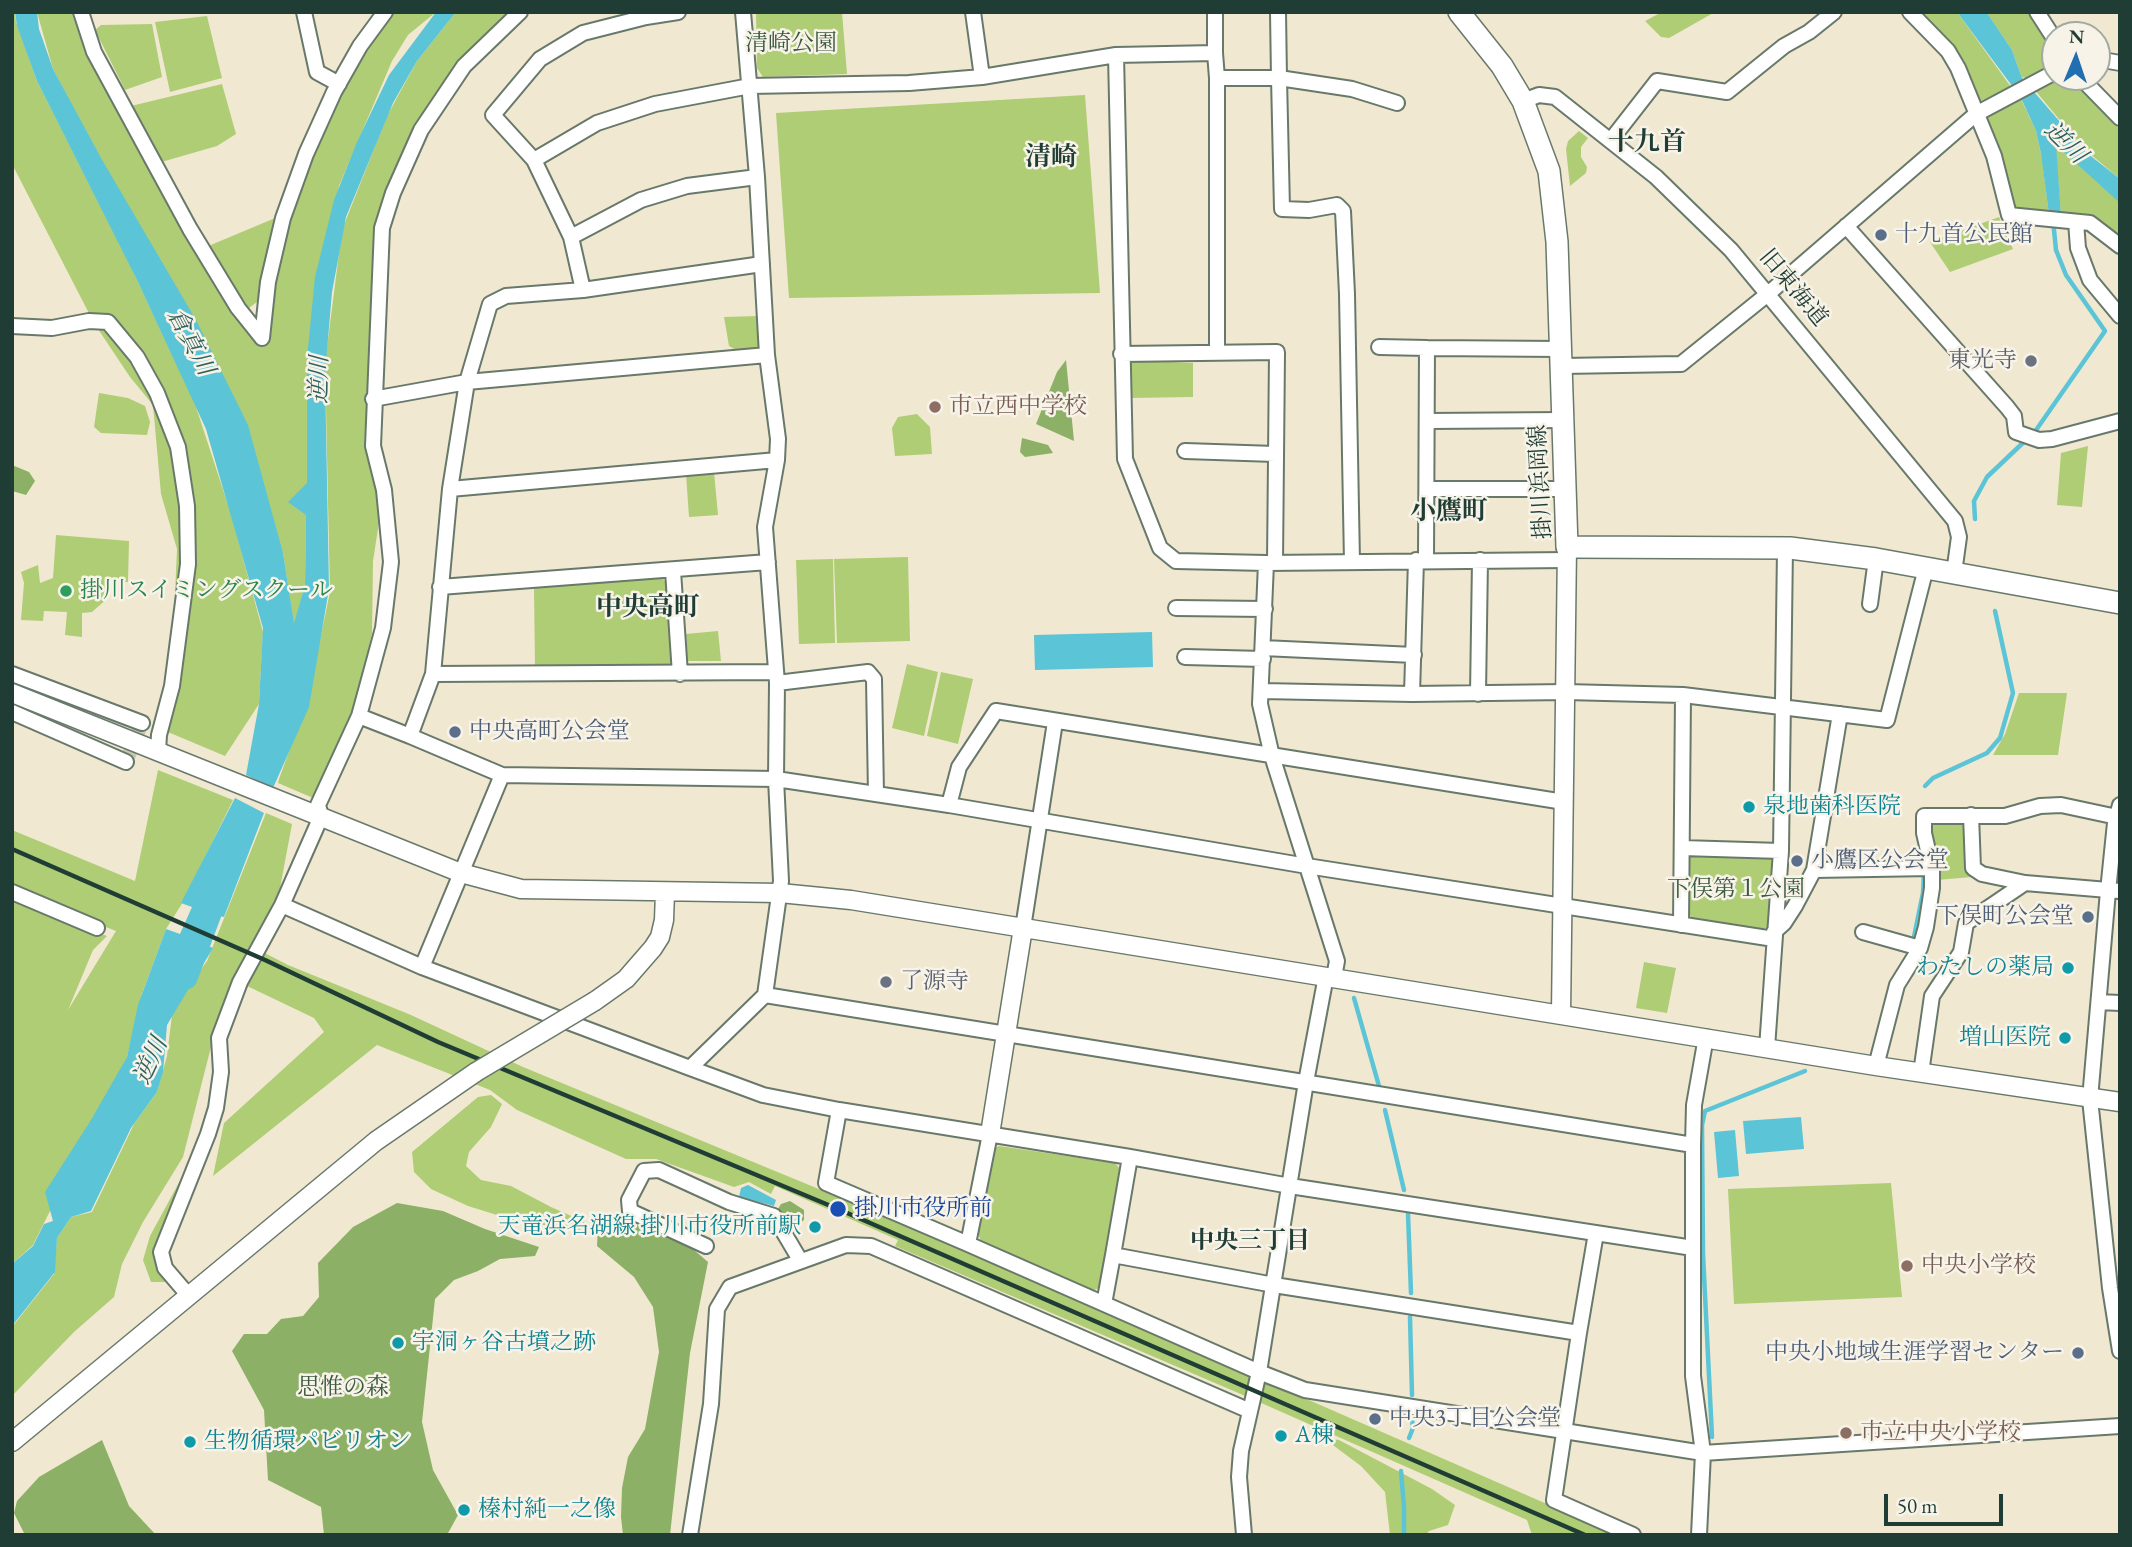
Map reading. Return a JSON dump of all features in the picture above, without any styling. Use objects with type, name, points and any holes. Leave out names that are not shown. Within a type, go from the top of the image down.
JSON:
[{"type":"main road","name":"掛川浜岡線","points":[[1459,12],[1502,66],[1523,101],[1545,158],[1552,188],[1562,358],[1567,553],[1785,548],[1876,559],[2120,603]]},
{"type":"street","points":[[82,12],[94,52],[190,229],[238,308],[262,338],[268,282],[283,218],[306,153],[339,84],[360,47],[385,12]]},
{"type":"street","points":[[304,12],[317,72],[339,84]]},
{"type":"street","points":[[189,1296],[164,1268],[161,1252],[216,1108],[221,1072],[219,1038],[240,982],[282,905],[318,805],[359,716],[383,628],[391,562],[384,490],[373,446],[382,228],[393,193],[421,130],[464,66],[520,12]]},
{"type":"street","points":[[583,290],[571,237],[534,160],[493,115],[540,59],[583,33],[678,12]]},
{"type":"street","points":[[690,1068],[765,995],[780,893],[776,678],[765,527],[778,439],[767,355],[757,177],[743,12]]},
{"type":"street","points":[[973,12],[982,78]]},
{"type":"street","points":[[1215,12],[1217,352]]},
{"type":"street","points":[[1278,12],[1282,209],[1308,210],[1338,205],[1343,211],[1348,294],[1352,562]]},
{"type":"street","points":[[1611,140],[1657,81],[1727,92],[1784,46],[1809,32],[1834,12]]},
{"type":"street","points":[[1910,12],[1948,51],[1958,68],[1994,156],[2009,215],[2090,223],[2120,246]]},
{"type":"street","points":[[534,160],[597,124],[632,111],[750,86],[909,83],[982,78],[1116,55],[1215,53]]},
{"type":"street","points":[[1116,55],[1125,459],[1160,548],[1176,561],[1270,563],[1480,560],[1567,553],[1561,1013]]},
{"type":"street","points":[[1217,78],[1279,78],[1352,89],[1397,103]]},
{"type":"street","points":[[1379,347],[1681,364],[1769,293],[1978,113],[2041,79]]},
{"type":"street","points":[[2094,91],[2120,118]]},
{"type":"street","name":"旧東海道","points":[[1523,101],[1539,95],[1555,97],[1611,140],[1694,212],[1769,293],[1955,521],[1959,537],[1954,573]]},
{"type":"street","points":[[571,237],[641,200],[687,186],[757,177]]},
{"type":"street","points":[[2070,221],[2090,280],[2120,316]]},
{"type":"street","points":[[1846,226],[2007,407],[2014,416],[2016,432],[2039,440],[2052,439],[2120,421]]},
{"type":"street","points":[[410,736],[433,674],[450,489],[467,382],[490,304],[506,296],[583,290],[762,264]]},
{"type":"street","points":[[12,326],[52,328],[89,321],[107,322],[137,357],[157,393],[178,447],[187,506],[188,564],[172,687],[159,736],[161,752]]},
{"type":"street","points":[[1412,694],[1427,489],[1427,348]]},
{"type":"street","points":[[1121,354],[1277,352],[1270,563],[1260,704],[1272,756],[1337,961],[1330,977],[1306,1082],[1259,1372],[1241,1451],[1239,1477],[1244,1535]]},
{"type":"street","points":[[373,399],[467,382],[767,355]]},
{"type":"street","points":[[1427,421],[1564,420]]},
{"type":"street","points":[[1185,452],[1275,454]]},
{"type":"street","points":[[450,489],[777,460]]},
{"type":"street","points":[[1427,489],[1566,489]]},
{"type":"street","points":[[1767,1048],[1781,851],[1785,548]]},
{"type":"street","points":[[1870,604],[1876,559]]},
{"type":"street","points":[[1478,694],[1480,560]]},
{"type":"street","points":[[440,587],[768,562]]},
{"type":"street","points":[[1262,691],[1683,695],[1887,720],[1926,568]]},
{"type":"street","points":[[673,570],[680,674]]},
{"type":"street","points":[[1175,608],[1265,609]]},
{"type":"street","points":[[1185,657],[1263,654],[1414,655]]},
{"type":"street","points":[[433,674],[680,674],[776,678],[868,673],[874,679],[876,794]]},
{"type":"street","points":[[12,674],[142,723]]},
{"type":"street","points":[[12,693],[461,873],[520,889],[780,893],[897,907],[1876,1066],[2120,1102]]},
{"type":"street","points":[[1681,925],[1683,695]]},
{"type":"street","points":[[949,805],[959,767],[996,711],[1564,802]]},
{"type":"street","points":[[12,712],[125,762]]},
{"type":"street","points":[[1774,936],[1795,906],[1814,870],[1840,714]]},
{"type":"street","points":[[359,716],[502,775],[776,779],[1681,925],[1774,936]]},
{"type":"street","points":[[968,1244],[990,1134],[1055,722]]},
{"type":"street","points":[[422,967],[502,775]]},
{"type":"street","points":[[1876,1066],[1897,985],[1920,948],[1928,914],[1932,868],[1924,833],[1924,816],[2005,816],[2040,806],[2061,805],[2118,811],[2114,891],[2099,1002],[2090,1099],[2115,1288],[2120,1351]]},
{"type":"street","points":[[1972,815],[1973,867],[1982,874],[2025,883],[2114,891]]},
{"type":"street","points":[[1682,848],[1781,851]]},
{"type":"street","points":[[1814,870],[1932,868]]},
{"type":"street","points":[[1922,1073],[1932,996],[1961,952],[1966,923],[2025,883]]},
{"type":"street","points":[[12,892],[97,928]]},
{"type":"street","points":[[12,1442],[376,1141],[475,1072],[626,979],[660,937],[665,892]]},
{"type":"street","points":[[282,905],[422,967],[763,1095],[1290,1186],[1693,1248]]},
{"type":"street","points":[[1863,932],[1920,948]]},
{"type":"street","points":[[765,995],[1693,1145]]},
{"type":"street","points":[[2099,1002],[2120,1003]]},
{"type":"street","points":[[1699,1535],[1703,1453],[1693,1376],[1693,1145],[1694,1105],[1706,1037]]},
{"type":"street","points":[[839,1110],[826,1183],[1305,1390],[1703,1453],[2120,1426]]},
{"type":"street","points":[[1104,1304],[1130,1157]]},
{"type":"street","points":[[706,1246],[630,1210],[629,1200],[644,1171],[659,1170],[729,1202],[774,1216],[800,1260]]},
{"type":"street","points":[[1596,1233],[1555,1500],[1633,1535]]},
{"type":"street","points":[[690,1535],[711,1404],[717,1309],[730,1287],[846,1245],[872,1246],[1250,1411]]},
{"type":"street","points":[[1113,1255],[1274,1285],[1579,1333]]},
{"type":"green space","points":[[12,12],[15,12],[37,81],[131,267],[194,401],[231,514],[263,632],[259,704],[225,756],[156,727],[173,641],[177,549],[161,494],[153,405],[130,377],[94,323],[12,164]]},
{"type":"green space","points":[[37,12],[81,12],[206,247],[280,216],[257,302],[249,308],[237,303],[262,337],[267,291],[311,143],[385,12],[436,12],[408,35],[392,61],[339,186],[306,515],[305,585],[294,625],[283,553],[84,129],[53,69]]},
{"type":"green space","points":[[456,12],[513,12],[428,118],[381,226],[373,369],[384,490],[373,561],[372,633],[355,710],[313,798],[278,783],[307,702],[330,592],[325,363],[342,230],[387,116],[417,61]]},
{"type":"green space","name":"清崎公園","points":[[756,12],[842,12],[847,74],[763,77],[757,68]]},
{"type":"green space","points":[[1662,12],[1715,12],[1669,38],[1661,37],[1645,21]]},
{"type":"green space","points":[[1917,12],[1957,12],[2011,87],[1978,102]]},
{"type":"green space","points":[[1986,12],[2027,12],[2041,34],[2041,91],[2086,91],[2120,124],[2120,179],[2083,148],[2024,77],[2022,78],[2012,50]]},
{"type":"green space","points":[[207,16],[222,78],[170,92],[155,22]]},
{"type":"green space","points":[[152,24],[162,77],[125,90],[95,30],[101,25]]},
{"type":"green space","points":[[222,84],[236,134],[217,146],[158,163],[131,106]]},
{"type":"green space","points":[[1085,95],[1100,293],[789,298],[776,113]]},
{"type":"green space","points":[[2021,99],[2036,131],[2049,214],[2021,212],[2013,207],[1999,145],[1986,116]]},
{"type":"green space","points":[[1579,131],[1588,138],[1581,147],[1581,157],[1587,167],[1586,173],[1570,186],[1566,149],[1568,141]]},
{"type":"green space","points":[[2055,144],[2120,201],[2120,240],[2061,216]]},
{"type":"green space","points":[[1999,217],[2013,249],[1950,272],[1930,242]]},
{"type":"green space","points":[[759,316],[762,341],[759,347],[736,350],[729,346],[724,317]]},
{"type":"green space","points":[[1066,360],[1074,441],[1036,424],[1057,372]]},
{"type":"green space","points":[[1127,360],[1193,363],[1193,397],[1129,398]]},
{"type":"green space","points":[[99,393],[128,398],[145,406],[150,422],[147,435],[101,433],[94,427]]},
{"type":"green space","points":[[917,414],[930,427],[932,454],[895,456],[892,428],[898,417]]},
{"type":"green space","points":[[1022,438],[1048,445],[1053,453],[1025,457],[1020,452]]},
{"type":"green space","points":[[2088,446],[2082,507],[2057,505],[2061,453]]},
{"type":"green space","points":[[12,465],[29,472],[35,481],[26,495],[12,491]]},
{"type":"green space","points":[[714,472],[718,515],[689,517],[686,474]]},
{"type":"green space","name":"掛川スイミングスクール","points":[[56,535],[129,541],[128,582],[110,581],[108,598],[92,612],[82,613],[82,637],[65,635],[67,612],[44,611],[43,621],[21,620],[24,583],[21,572],[38,565],[40,583],[53,578]]},
{"type":"green space","points":[[908,557],[910,641],[837,643],[834,559]]},
{"type":"green space","points":[[833,559],[835,643],[799,644],[796,560]]},
{"type":"green space","points":[[661,577],[667,583],[672,661],[667,667],[535,667],[534,588]]},
{"type":"green space","points":[[718,631],[721,661],[687,661],[686,634]]},
{"type":"green space","points":[[907,664],[938,672],[924,736],[892,728]]},
{"type":"green space","points":[[941,672],[973,679],[958,744],[927,736]]},
{"type":"green space","points":[[2019,693],[2067,693],[2058,755],[1993,755],[2005,734]]},
{"type":"green space","points":[[158,770],[233,800],[183,902],[166,929],[142,994],[127,1057],[33,1245],[12,1264],[12,899],[107,936],[93,950],[68,1010],[116,931],[12,890],[12,830],[135,881]]},
{"type":"green space","points":[[266,813],[292,824],[280,888],[253,947],[288,965],[411,1015],[523,1067],[940,1239],[1618,1535],[1532,1535],[1527,1520],[895,1246],[898,1240],[775,1186],[771,1194],[749,1182],[734,1187],[656,1159],[626,1159],[517,1110],[490,1090],[377,1045],[213,1176],[224,1123],[324,1032],[314,1018],[245,985],[212,1043],[183,1157],[143,1222],[122,1264],[114,1297],[74,1332],[12,1396],[12,1327],[54,1274],[57,1238],[71,1217],[92,1212],[134,1124],[157,1092],[167,1056],[173,1007],[207,961]]},
{"type":"green space","points":[[1969,819],[1972,877],[1937,880],[1928,820]]},
{"type":"green space","name":"下俣第１公園","points":[[1693,853],[1769,855],[1774,861],[1768,927],[1763,929],[1692,920],[1689,912],[1689,857]]},
{"type":"green space","points":[[1644,962],[1676,968],[1667,1013],[1636,1008]]},
{"type":"green space","points":[[491,1095],[502,1104],[491,1127],[469,1152],[466,1166],[481,1180],[511,1186],[587,1223],[579,1231],[560,1226],[526,1224],[468,1206],[431,1189],[414,1172],[412,1152],[478,1097]]},
{"type":"green space","points":[[999,1146],[1115,1163],[1120,1169],[1099,1288],[1094,1290],[981,1241],[978,1234],[992,1149]]},
{"type":"green space","points":[[195,1153],[162,1231],[168,1282],[151,1282],[143,1260],[150,1236]]},
{"type":"green space","points":[[1891,1183],[1902,1297],[1734,1304],[1728,1189]]},
{"type":"green space","points":[[790,1201],[804,1210],[804,1220],[792,1229],[778,1219],[781,1204]]},
{"type":"green space","name":"思惟の森","points":[[397,1203],[443,1211],[485,1229],[539,1247],[535,1256],[500,1259],[454,1280],[435,1299],[422,1422],[433,1470],[458,1515],[447,1535],[324,1535],[321,1507],[268,1480],[264,1410],[232,1351],[244,1334],[267,1334],[281,1319],[303,1316],[319,1297],[318,1263],[353,1227]]},
{"type":"green space","points":[[605,1213],[686,1243],[708,1262],[690,1353],[670,1535],[623,1535],[622,1488],[628,1457],[645,1429],[659,1352],[653,1307],[634,1277],[597,1246],[598,1227]]},
{"type":"green space","points":[[1322,1437],[1339,1440],[1432,1489],[1455,1505],[1448,1525],[1429,1531],[1426,1535],[1390,1535],[1385,1492],[1361,1466]]},
{"type":"green space","points":[[102,1440],[129,1506],[156,1535],[25,1535],[14,1513],[17,1501],[39,1477]]},
{"type":"water","name":"倉真川","points":[[15,12],[37,12],[39,29],[53,69],[101,158],[196,320],[248,425],[283,553],[294,623],[305,585],[306,515],[288,502],[307,483],[307,358],[315,277],[334,200],[357,142],[389,75],[436,12],[456,12],[417,61],[393,103],[346,217],[332,292],[325,374],[329,589],[309,707],[273,788],[246,775],[259,704],[263,628],[206,429],[138,282],[37,81],[17,26]]},
{"type":"water","points":[[1957,12],[1987,13],[2012,50],[2022,78],[2087,153],[2120,179],[2120,203],[2056,145],[2061,216],[2049,214],[2036,131],[2021,98]]},
{"type":"water","points":[[1152,632],[1153,667],[1035,670],[1034,635]]},
{"type":"water","points":[[235,798],[264,813],[224,917],[204,912],[191,939],[213,948],[167,1025],[163,1072],[157,1092],[131,1128],[91,1211],[71,1217],[57,1238],[55,1272],[12,1326],[12,1264],[33,1246],[44,1224],[53,1221],[45,1192],[127,1057],[138,1005],[166,929],[180,934],[192,907],[181,903]]},
{"type":"water","points":[[1801,1117],[1804,1149],[1746,1154],[1743,1121]]},
{"type":"water","points":[[1735,1130],[1739,1176],[1718,1178],[1714,1132]]},
{"type":"water","points":[[748,1185],[776,1200],[774,1206],[739,1197],[741,1188]]},
{"type":"waterway","points":[[2034,433],[2105,331],[2066,275],[2056,250],[2053,220]]},
{"type":"waterway","points":[[1975,519],[1974,501],[1987,477],[2027,439]]},
{"type":"waterway","points":[[1925,786],[1933,778],[1987,753],[2000,738],[2013,693],[1995,611]]},
{"type":"waterway","points":[[1914,937],[1924,873]]},
{"type":"waterway","name":"逆川","points":[[184,976],[221,877]]},
{"type":"waterway","points":[[1354,998],[1379,1086]]},
{"type":"waterway","points":[[1712,1437],[1703,1254],[1702,1125],[1705,1111],[1805,1071]]},
{"type":"waterway","points":[[1385,1110],[1404,1190]]},
{"type":"waterway","points":[[1408,1214],[1411,1293]]},
{"type":"waterway","points":[[1410,1317],[1412,1395]]},
{"type":"waterway","points":[[1409,1438],[1413,1428],[1412,1418]]},
{"type":"waterway","points":[[1401,1471],[1404,1535]]},
{"type":"tunnel","points":[[126,762],[142,723]]},
{"type":"railway","points":[[12,849],[265,960],[438,1042],[838,1209],[1585,1535]]},
{"type":"place","name":"十九首公民館","points":[[1881,235]]},
{"type":"place","name":"東光寺","points":[[2031,361]]},
{"type":"place","name":"市立西中学校","points":[[935,407]]},
{"type":"place","name":"掛川スイミングスクール","points":[[66,591]]},
{"type":"place","name":"中央高町公会堂","points":[[455,732]]},
{"type":"place","name":"泉地歯科医院","points":[[1749,807]]},
{"type":"place","name":"小鷹区公会堂","points":[[1797,861]]},
{"type":"place","name":"下俣町公会堂","points":[[2088,917]]},
{"type":"place","name":"わたしの薬局","points":[[2068,968]]},
{"type":"place","name":"了源寺","points":[[886,982]]},
{"type":"place","name":"増山医院","points":[[2065,1038]]},
{"type":"place","name":"掛川市役所前","points":[[838,1209]]},
{"type":"place","name":"天竜浜名湖線 掛川市役所前駅","points":[[815,1227]]},
{"type":"place","name":"中央小学校","points":[[1907,1266]]},
{"type":"place","name":"宇洞ヶ谷古墳之跡","points":[[398,1343]]},
{"type":"place","name":"中央小地域生涯学習センター","points":[[2078,1353]]},
{"type":"place","name":"中央3丁目公会堂","points":[[1375,1419]]},
{"type":"place","name":"市立中央小学校","points":[[1846,1433]]},
{"type":"place","name":"A棟","points":[[1281,1436]]},
{"type":"place","name":"生物循環パビリオン","points":[[190,1442]]},
{"type":"place","name":"榛村純一之像","points":[[464,1510]]},
{"type":"district","name":"十九首","points":[[1647,143]]},
{"type":"district","name":"清崎","points":[[1051,158]]},
{"type":"district","name":"小鷹町","points":[[1449,512]]},
{"type":"district","name":"中央高町","points":[[648,608]]},
{"type":"district","name":"中央三丁目","points":[[1250,1241]]}]
